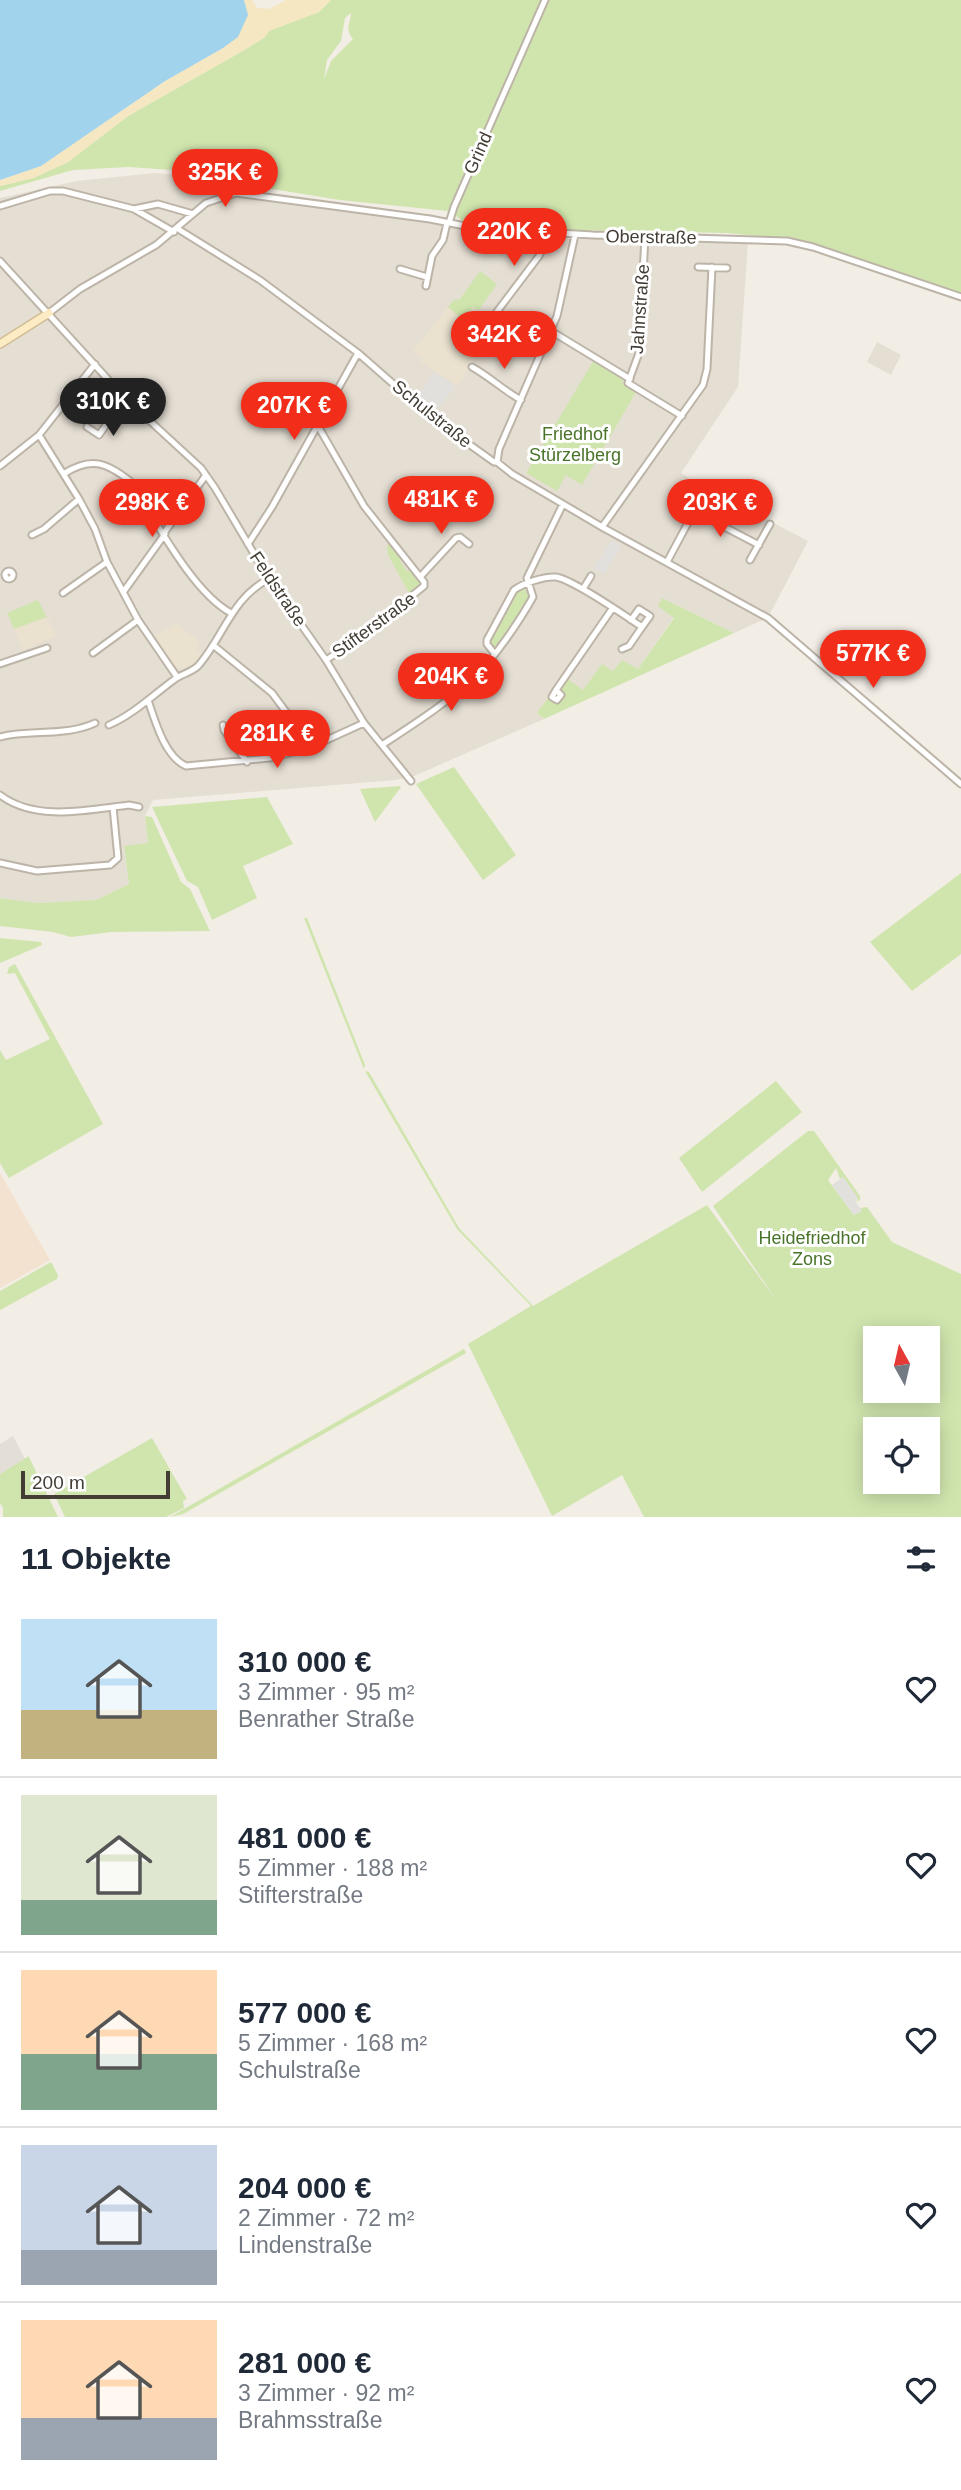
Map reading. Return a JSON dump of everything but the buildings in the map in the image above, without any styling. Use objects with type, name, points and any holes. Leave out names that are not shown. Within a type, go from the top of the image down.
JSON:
[{"type":"street","name":"Grind","points":[[426,286],[432,256],[443,240],[454,207],[545,0]]},
{"type":"street","points":[[0,206],[57,190],[134,209],[158,204],[193,214]]},
{"type":"street","name":"Oberstraße","points":[[49,313],[80,289],[139,257],[215,199],[240,193],[466,226],[575,235],[775,239],[798,243],[961,297]]},
{"type":"street","name":"Schulstraße","points":[[134,209],[176,230],[260,280],[358,353],[452,433],[512,474],[768,618],[961,784]]},
{"type":"street","points":[[496,313],[539,256],[549,233]]},
{"type":"street","points":[[498,462],[497,454],[557,316],[575,235]]},
{"type":"street","name":"Jahnstraße","points":[[645,236],[639,353],[628,383],[682,416]]},
{"type":"street","name":"Feldstraße","points":[[0,261],[125,398],[176,443],[206,475],[269,579],[326,660],[364,723],[411,781]]},
{"type":"street","points":[[698,267],[727,268]]},
{"type":"street","points":[[602,527],[703,385],[707,369],[712,267]]},
{"type":"street","points":[[400,269],[428,276]]},
{"type":"street","points":[[0,344],[49,313]]},
{"type":"street","name":"Jahnstraße","points":[[551,331],[630,379]]},
{"type":"street","points":[[248,544],[358,353]]},
{"type":"street","points":[[0,466],[39,435],[95,364]]},
{"type":"street","points":[[472,367],[521,400]]},
{"type":"street","points":[[87,427],[99,435],[125,398]]},
{"type":"street","points":[[318,426],[364,506],[420,577]]},
{"type":"street","points":[[39,435],[79,499],[95,529],[107,562],[138,620],[177,677]]},
{"type":"street","points":[[65,473],[90,462],[117,470],[130,481],[202,589],[213,601],[231,613]]},
{"type":"street","points":[[124,591],[206,475]]},
{"type":"street","points":[[667,562],[705,491]]},
{"type":"street","points":[[32,535],[44,529],[79,499]]},
{"type":"street","points":[[382,745],[457,691],[475,676],[494,653],[533,597],[527,578],[563,504]]},
{"type":"street","points":[[694,511],[759,545]]},
{"type":"street","points":[[750,560],[770,524]]},
{"type":"street","name":"Stifterstraße","points":[[326,660],[360,638],[422,589],[424,582],[420,577],[457,538],[460,537],[470,544]]},
{"type":"street","points":[[63,593],[107,562]]},
{"type":"street","points":[[583,589],[591,576]]},
{"type":"street","points":[[494,653],[486,640],[514,590],[528,583],[556,577],[583,589],[642,627]]},
{"type":"street","points":[[109,725],[148,701],[177,677],[196,668],[231,613],[253,589],[269,579]]},
{"type":"street","points":[[555,690],[612,609]]},
{"type":"street","points":[[622,649],[629,646],[650,615],[639,609],[631,620]]},
{"type":"street","points":[[93,653],[138,620]]},
{"type":"street","points":[[213,645],[272,693],[309,748]]},
{"type":"street","points":[[0,664],[47,648]]},
{"type":"street","points":[[148,701],[160,733],[182,765],[247,762],[270,758],[309,748],[364,723]]},
{"type":"street","points":[[0,737],[27,732],[75,730],[95,723]]},
{"type":"street","points":[[223,724],[230,740],[247,762]]},
{"type":"street","points":[[0,795],[29,810],[47,812],[129,805],[139,807]]},
{"type":"street","points":[[0,863],[37,872],[110,865],[118,858],[113,807]]},
{"type":"shaded area","points":[[155,173],[248,180],[251,196],[464,228],[748,241],[738,387],[681,473],[709,491],[808,541],[771,612],[765,619],[734,633],[662,598],[674,617],[638,669],[613,671],[583,690],[565,693],[557,704],[537,713],[544,719],[414,776],[395,780],[153,800],[145,816],[148,844],[124,847],[129,884],[96,900],[37,903],[0,898],[0,198],[77,181]]},
{"type":"shaded area","points":[[448,307],[463,320],[473,307],[497,324],[458,386],[421,362],[423,358],[413,351]]},
{"type":"shaded area","points":[[877,342],[901,355],[891,375],[867,362]]},
{"type":"shaded area","points":[[434,372],[455,386],[439,408],[419,395]]},
{"type":"shaded area","points":[[612,540],[621,546],[604,574],[594,568]]},
{"type":"shaded area","points":[[47,617],[57,636],[23,650],[14,629]]},
{"type":"shaded area","points":[[177,624],[198,640],[196,643],[200,645],[197,650],[202,653],[194,664],[184,668],[174,666],[153,636]]},
{"type":"shaded area","points":[[0,1173],[50,1260],[0,1288]]},
{"type":"shaded area","points":[[843,1177],[858,1198],[855,1201],[862,1211],[854,1215],[832,1185]]},
{"type":"shaded area","points":[[13,1436],[25,1459],[0,1474],[0,1444]]},
{"type":"green space","points":[[331,0],[961,0],[961,294],[788,239],[727,233],[569,230],[465,222],[448,211],[340,200],[254,186],[248,180],[212,177],[193,154],[188,159],[201,172],[128,167],[73,170],[0,191],[0,186],[33,178],[68,162],[128,116],[246,49],[265,37],[268,31],[319,12]],"holes":[[[351,13],[348,29],[353,39],[331,61],[324,79],[327,60],[341,41],[345,18]]]},
{"type":"green space","points":[[480,271],[497,284],[479,310],[473,307],[463,320],[448,307],[454,300],[460,299]]},
{"type":"green space","name":"Friedhof Stürzelberg","points":[[594,360],[624,378],[622,383],[636,392],[582,485],[566,475],[557,491],[526,473]]},
{"type":"green space","points":[[390,544],[402,558],[400,561],[407,571],[411,570],[421,584],[409,593],[388,555],[387,546]]},
{"type":"green space","points":[[521,588],[526,590],[529,599],[496,646],[492,647],[489,643],[498,622],[514,592]]},
{"type":"green space","points":[[662,598],[734,633],[544,719],[537,713],[548,698],[557,703],[565,693],[559,688],[566,678],[583,690],[602,664],[613,671],[622,660],[638,669],[674,618],[658,606]]},
{"type":"green space","points":[[38,600],[47,617],[14,629],[7,613]]},
{"type":"green space","points":[[454,767],[516,855],[483,880],[416,784]]},
{"type":"green space","points":[[401,787],[375,822],[360,789]]},
{"type":"green space","points":[[267,797],[293,844],[243,866],[257,898],[212,920],[198,887],[187,881],[152,807]]},
{"type":"green space","points":[[145,816],[152,817],[181,882],[190,889],[210,931],[111,932],[71,937],[53,932],[0,926],[0,898],[37,903],[96,900],[129,884],[124,846],[148,843]]},
{"type":"green space","points":[[961,873],[961,954],[912,991],[870,942]]},
{"type":"green space","points":[[304,918],[307,918],[365,1065],[364,1069]]},
{"type":"green space","points":[[0,938],[41,942],[42,945],[0,963]]},
{"type":"green space","points":[[15,964],[103,1124],[9,1178],[0,1163],[0,1050],[6,1060],[50,1039],[15,973],[7,974],[9,967]]},
{"type":"green space","name":"Heidefriedhof Zons","points":[[365,1071],[369,1072],[459,1228],[533,1306],[707,1205],[776,1300],[713,1206],[808,1131],[814,1131],[860,1196],[860,1200],[855,1202],[858,1199],[843,1177],[840,1179],[836,1168],[828,1180],[854,1215],[861,1211],[860,1208],[867,1207],[892,1242],[961,1274],[961,1517],[644,1517],[622,1475],[552,1516],[468,1344],[531,1306],[457,1229]]},
{"type":"green space","points":[[776,1081],[802,1112],[702,1192],[679,1158]]},
{"type":"green space","points":[[51,1262],[58,1275],[57,1279],[0,1310],[0,1291]]},
{"type":"green space","points":[[464,1349],[466,1353],[183,1514],[170,1517]]},
{"type":"green space","points":[[152,1438],[187,1499],[183,1501],[184,1508],[166,1517],[65,1517],[54,1494]]},
{"type":"green space","points":[[29,1456],[58,1517],[3,1517],[0,1474]]},
{"type":"sand","points":[[244,0],[252,0],[257,8],[269,9],[286,0],[331,0],[319,12],[269,31],[265,37],[246,49],[128,116],[68,162],[33,178],[0,186],[0,180],[41,166],[165,81],[223,48],[248,15]]},
{"type":"water","points":[[0,0],[244,0],[248,15],[238,37],[223,48],[165,81],[41,166],[0,180]]}]
